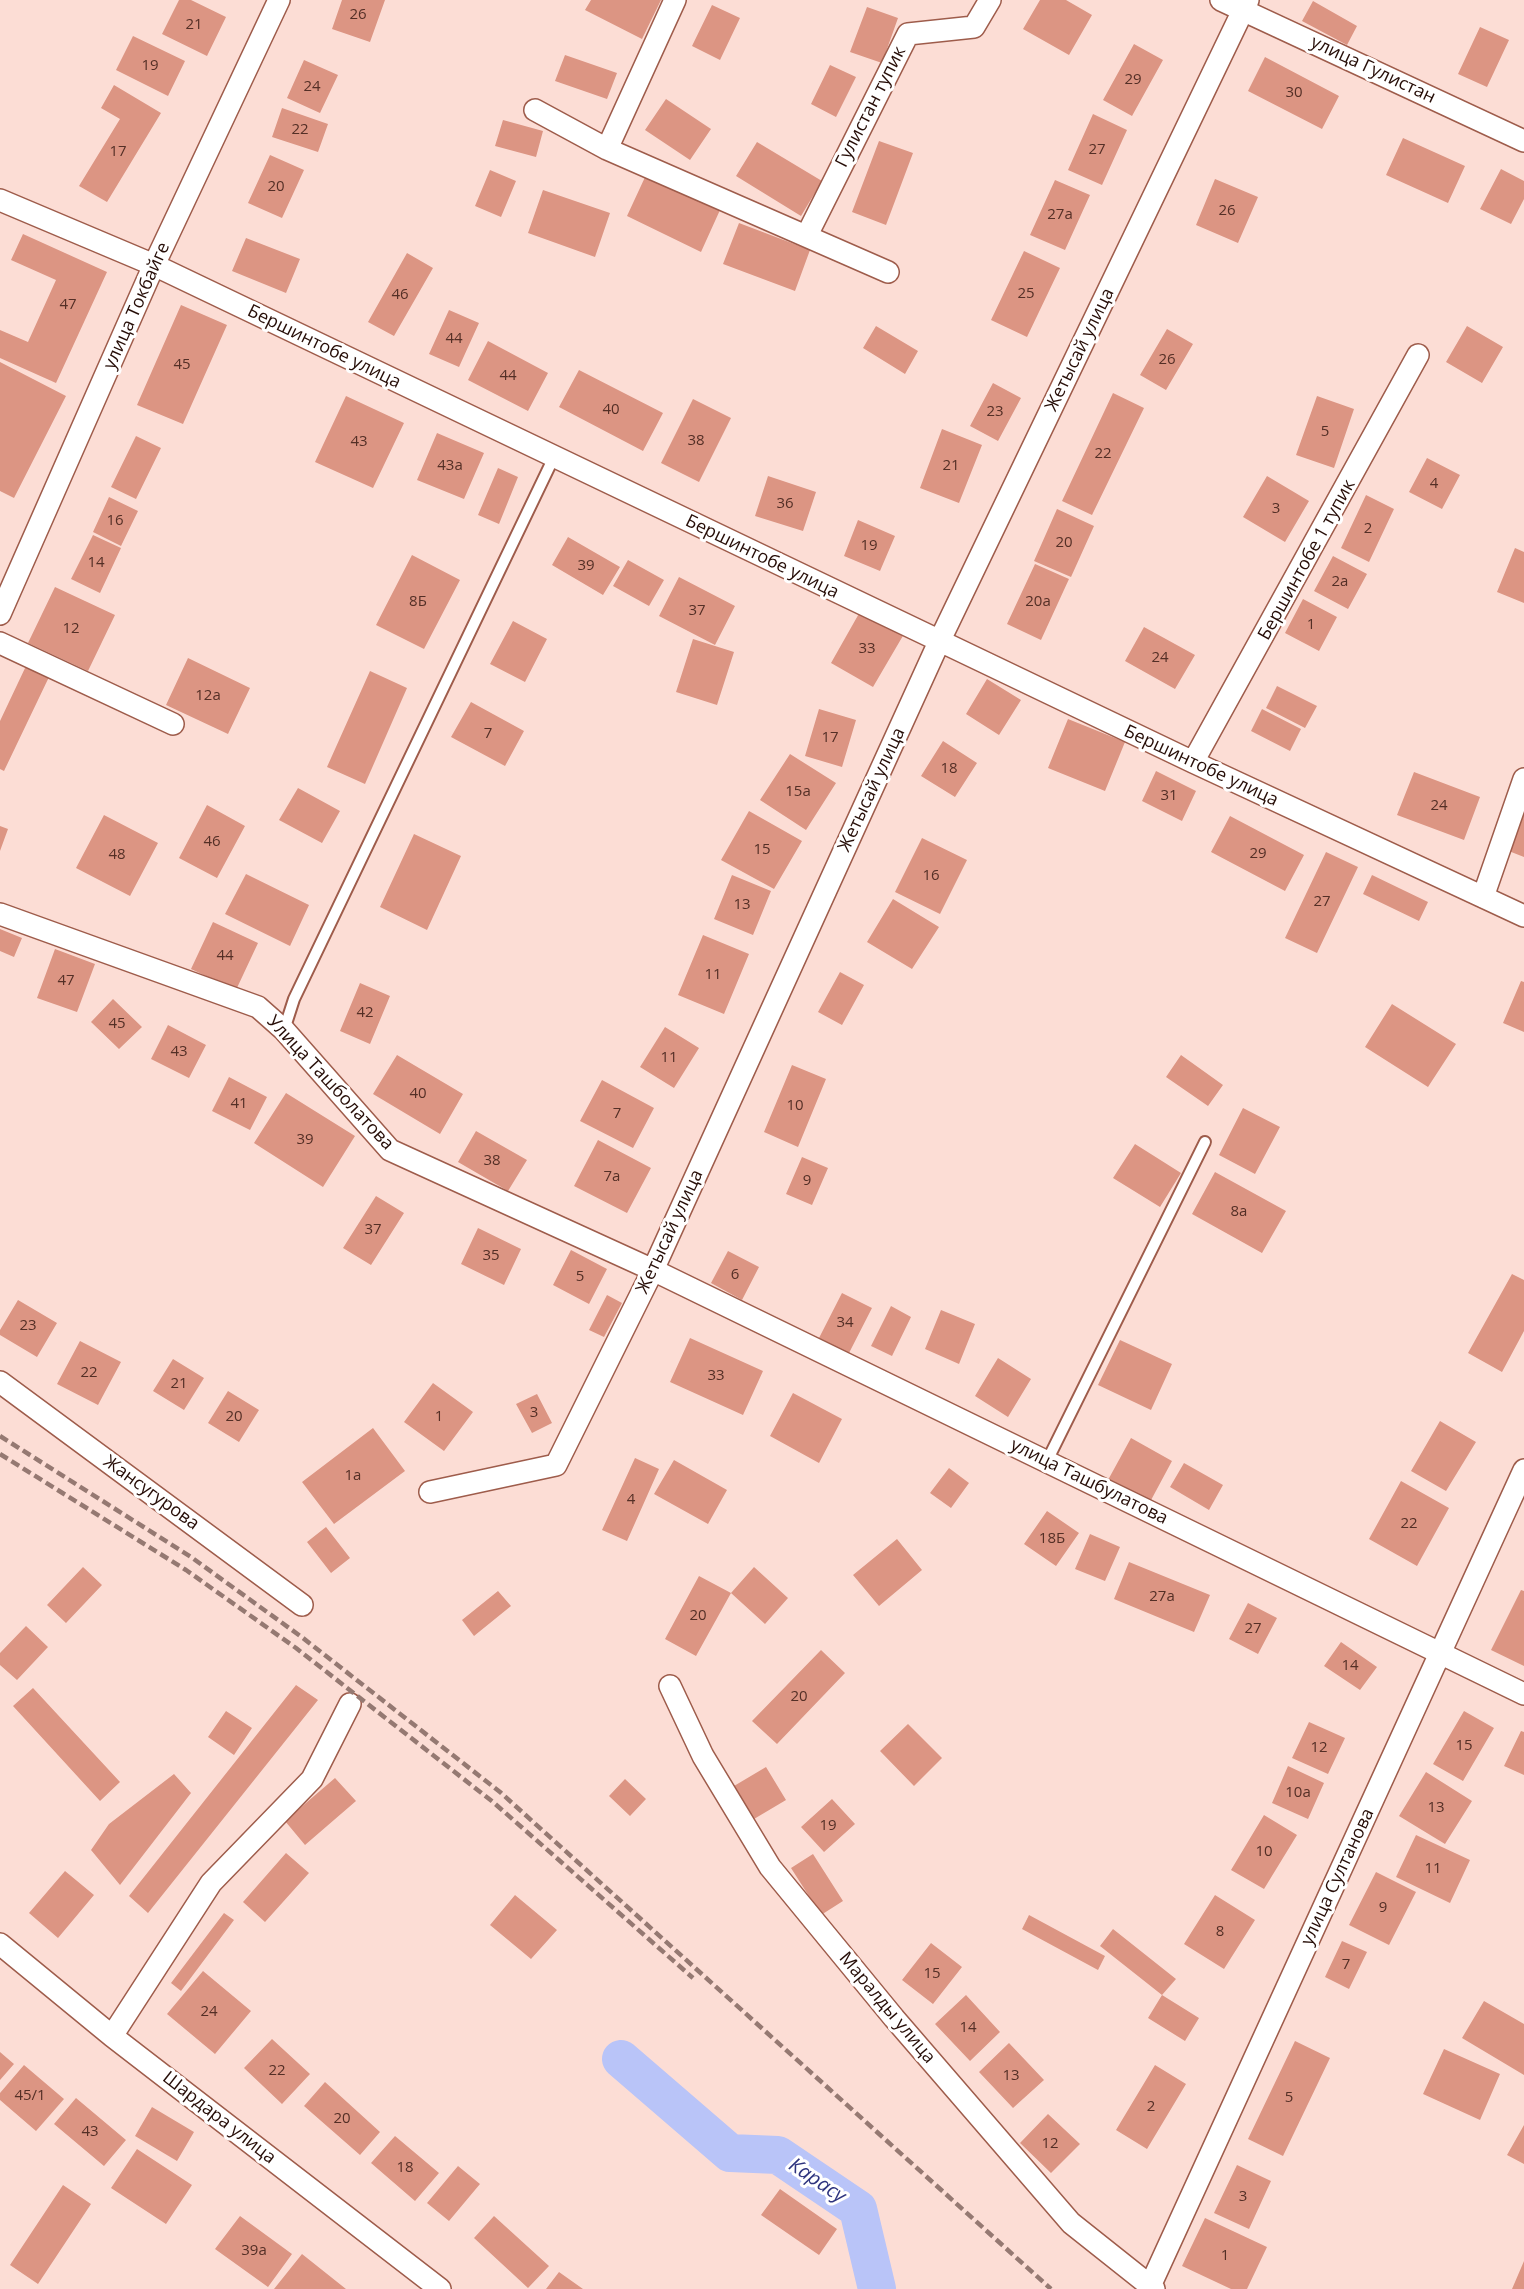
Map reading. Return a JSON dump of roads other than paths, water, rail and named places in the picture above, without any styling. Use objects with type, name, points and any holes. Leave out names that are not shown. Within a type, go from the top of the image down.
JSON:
[{"type":"street","name":"улица Токбайге","points":[[0,614],[154,266],[279,0]]},
{"type":"street","points":[[607,149],[675,0]]},
{"type":"street","name":"Гулистан тупик","points":[[807,235],[908,34],[974,27],[990,0]]},
{"type":"street","name":"улица Гулистан","points":[[1221,0],[1246,5],[1524,141]]},
{"type":"street","name":"Жетысай улица","points":[[430,1492],[556,1465],[653,1270],[939,642],[1246,5]]},
{"type":"street","points":[[535,110],[607,149],[888,272]]},
{"type":"street","name":"Бершинтобе улица","points":[[0,200],[154,266],[939,642],[1524,916]]},
{"type":"street","name":"Бершинтобе 1 тупик","points":[[1193,762],[1418,355]]},
{"type":"street","points":[[0,643],[173,724]]},
{"type":"street","points":[[1483,897],[1524,780]]},
{"type":"street","name":"Улица Ташболатова","points":[[0,914],[258,1007],[284,1030],[390,1150],[653,1270]]},
{"type":"street","name":"улица Ташбулатова","points":[[653,1270],[1524,1694]]},
{"type":"street","name":"Жансугурова","points":[[0,1382],[302,1605]]},
{"type":"street","name":"улица Султанова","points":[[1152,2287],[1524,1470]]},
{"type":"street","name":"Маралды улица","points":[[670,1686],[703,1756],[778,1876],[894,2018],[1071,2223],[1152,2287]]},
{"type":"street","points":[[111,2036],[211,1883],[312,1779],[350,1704]]},
{"type":"street","name":"Шардара улица","points":[[0,1944],[111,2036],[440,2289]]},
{"type":"lane","points":[[284,1030],[294,999],[554,457]]},
{"type":"lane","points":[[1047,1461],[1204,1142]]},
{"type":"waterway","name":"Карасу","points":[[621,2059],[730,2153],[778,2155],[858,2209],[877,2289]]},
{"type":"railway","points":[[0,1436],[191,1557],[303,1638],[500,1792],[1051,2289]]},
{"type":"railway","points":[[0,1454],[186,1570],[296,1648],[493,1802],[693,1978]]}]
